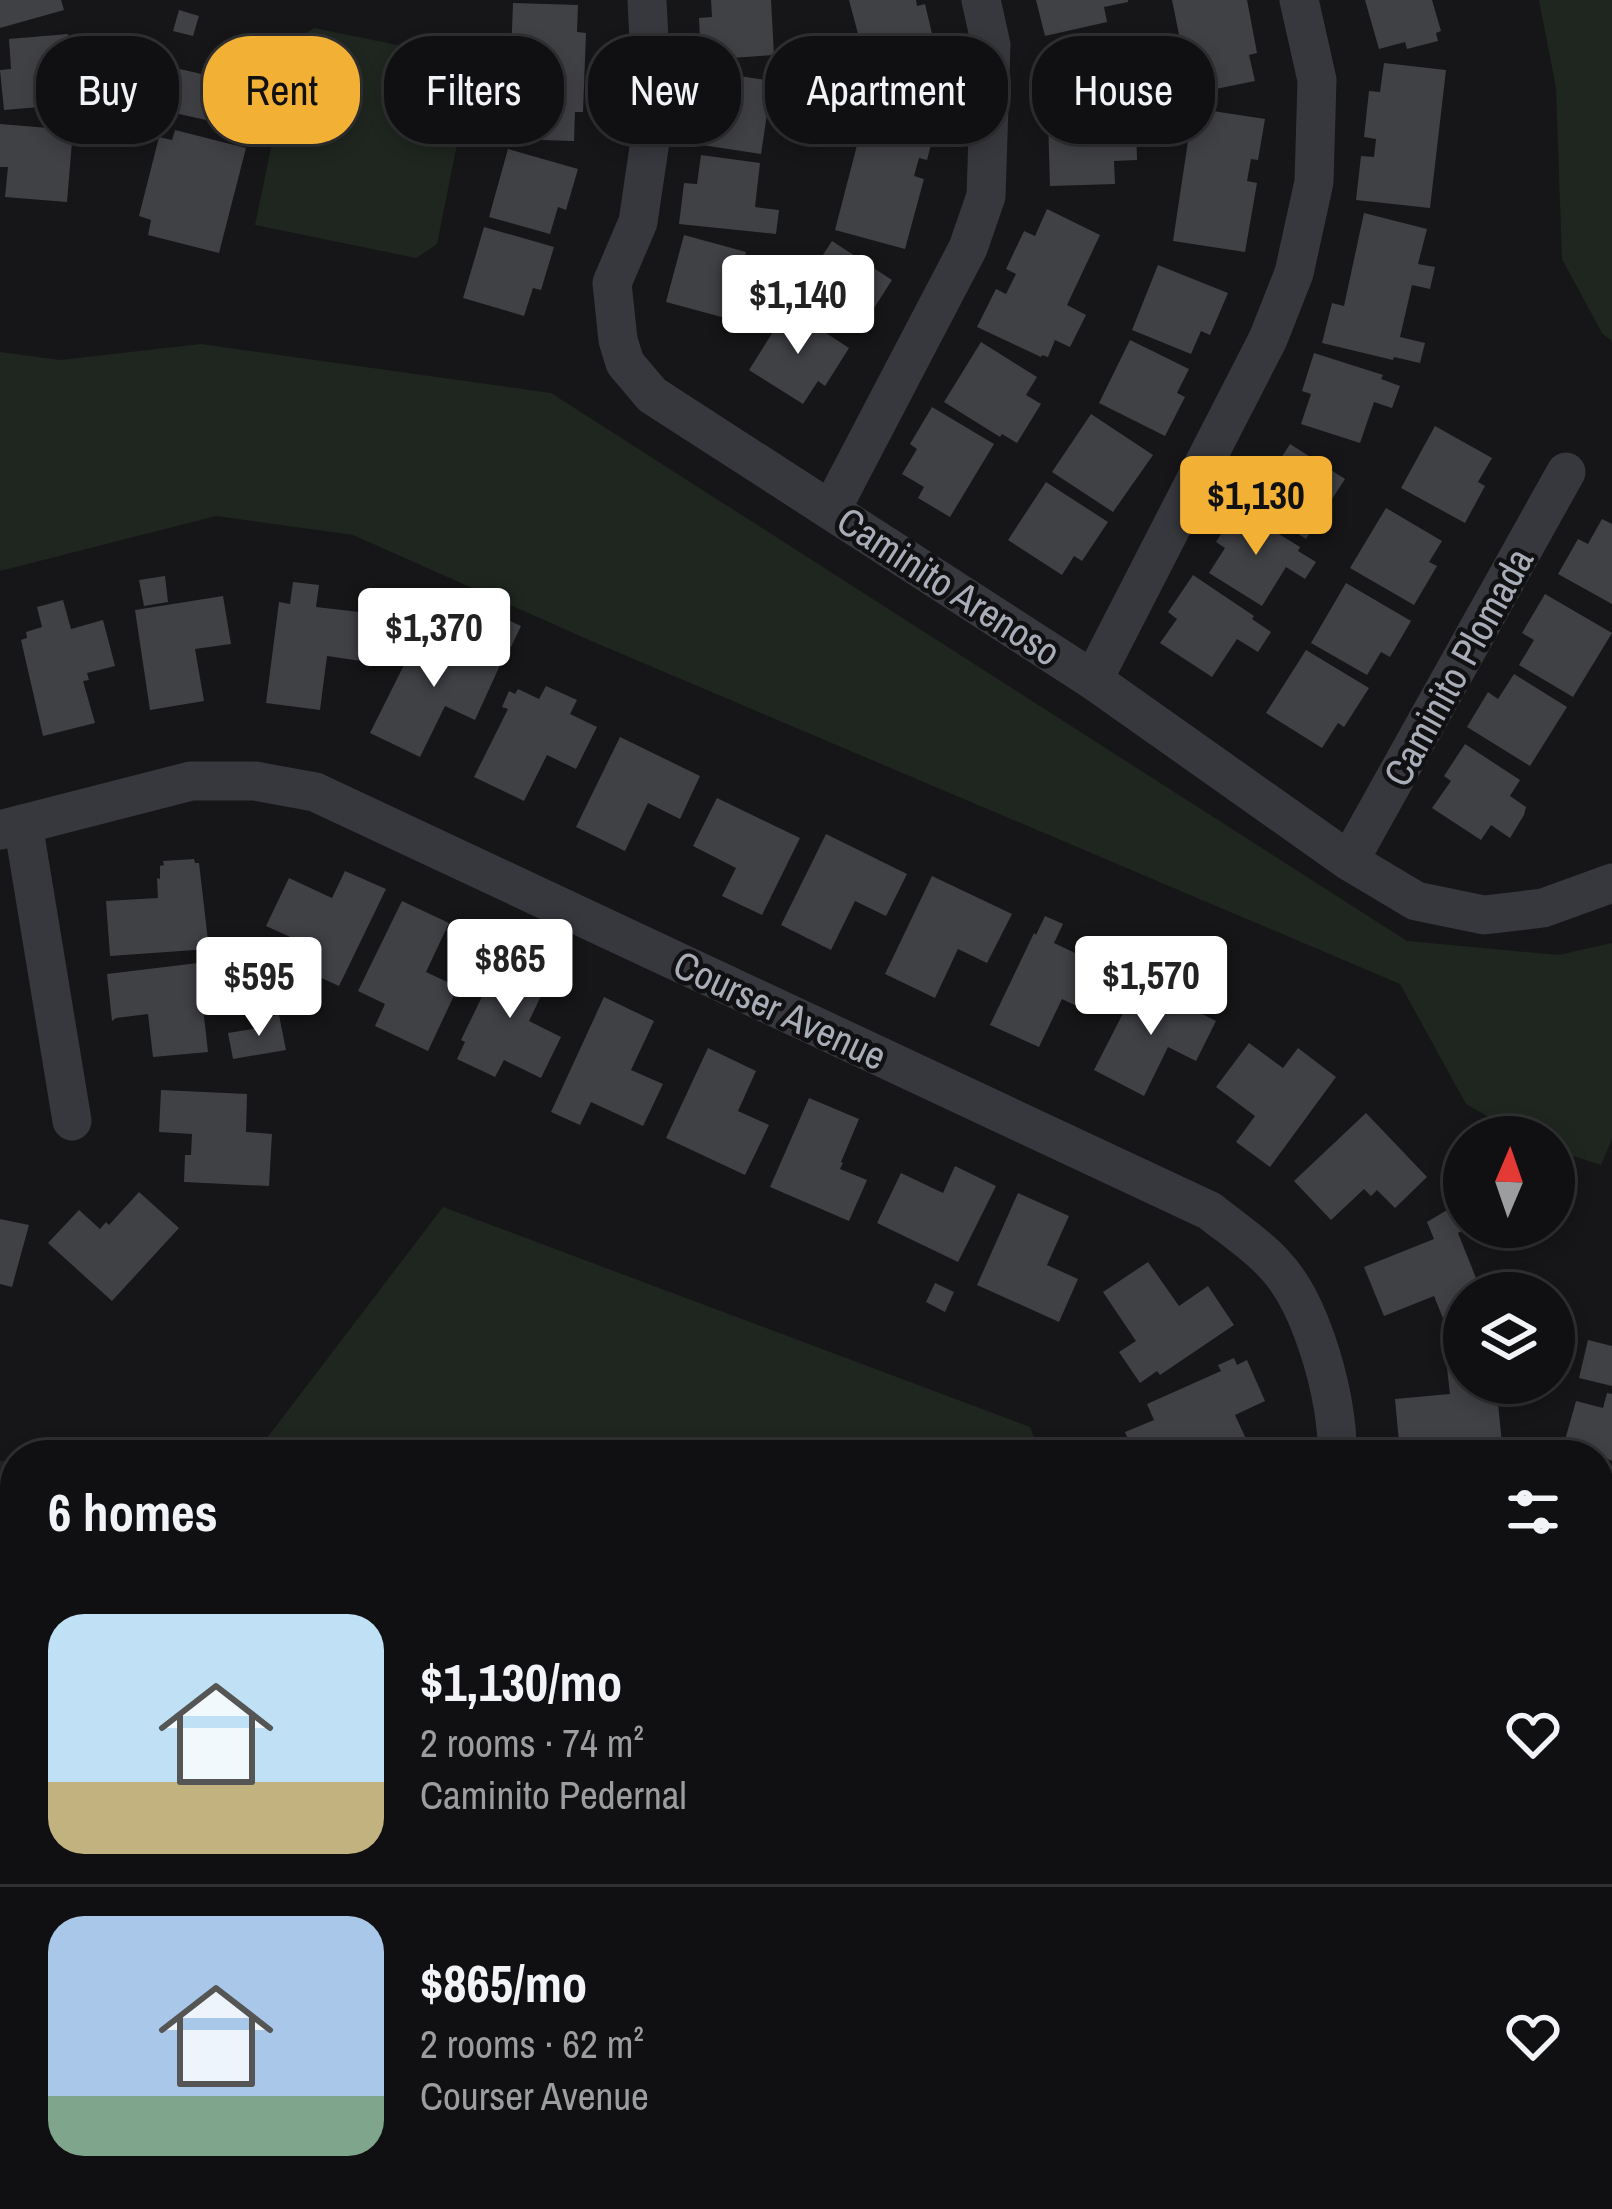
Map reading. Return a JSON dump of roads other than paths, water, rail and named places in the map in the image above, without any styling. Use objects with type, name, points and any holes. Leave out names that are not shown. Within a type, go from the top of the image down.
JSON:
[{"type":"street","name":"Caminito Arenoso","points":[[647,0],[653,121],[638,222],[612,283],[625,363],[652,395],[1093,680],[1349,861],[1416,901],[1484,916],[1544,908],[1612,883]]},
{"type":"street","points":[[832,510],[968,248],[986,196],[991,46],[981,0]]},
{"type":"street","points":[[1093,680],[1268,339],[1294,273],[1314,182],[1317,80],[1299,0]]},
{"type":"street","name":"Caminito Plomada","points":[[1349,861],[1567,472]]},
{"type":"street","name":"Courser Avenue","points":[[11,827],[191,781],[255,781],[315,792],[1210,1210],[1276,1265],[1299,1299],[1331,1385],[1338,1440]]},
{"type":"street","points":[[11,827],[72,1121]]}]
